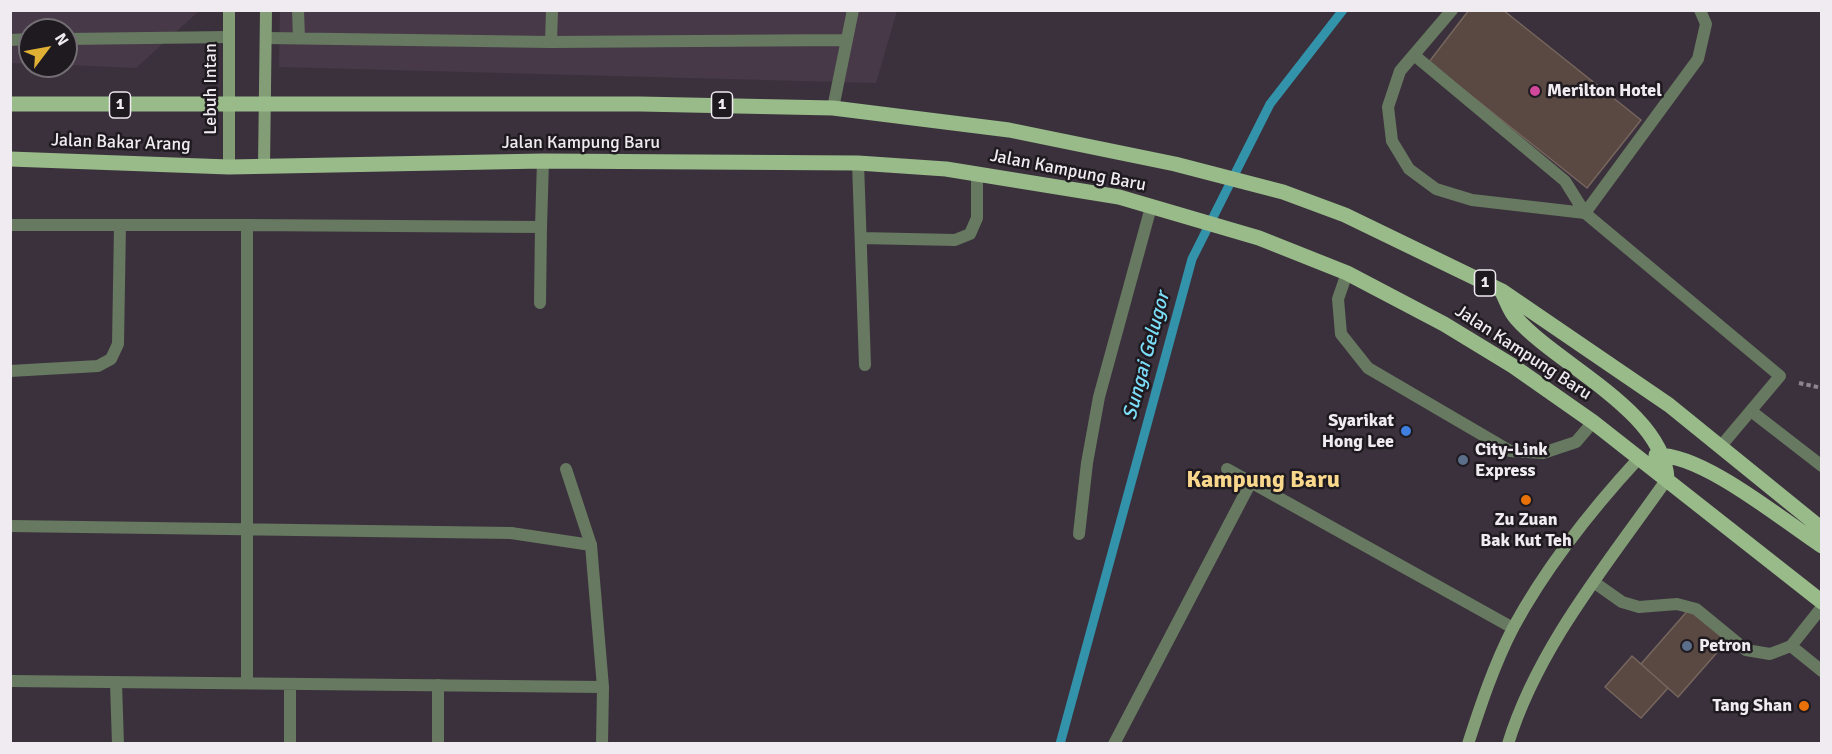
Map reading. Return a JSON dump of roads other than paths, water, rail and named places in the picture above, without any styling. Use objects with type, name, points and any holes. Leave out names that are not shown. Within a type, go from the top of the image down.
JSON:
[{"type":"main road","name":"Jalan Bakar Arang","points":[[10,104],[230,106]]},
{"type":"main road","name":"Jalan Kampung Baru","points":[[230,106],[640,104],[833,108],[1010,130],[1175,164],[1283,192],[1345,215],[1502,291],[1669,405],[1821,529]]},
{"type":"main road","name":"Jalan Bakar Arang","points":[[10,159],[229,167]]},
{"type":"main road","name":"Jalan Kampung Baru","points":[[229,167],[543,161],[858,163],[977,174],[1119,197],[1259,238],[1347,273],[1444,324],[1514,366],[1593,422],[1821,602]]},
{"type":"main road","points":[[1502,291],[1515,317],[1545,345],[1626,408],[1662,455],[1667,479]]},
{"type":"main road","points":[[1639,458],[1662,455],[1683,459],[1713,471],[1821,546]]},
{"type":"street","name":"Lebuh Intan","points":[[229,10],[229,167]]},
{"type":"street","points":[[264,166],[267,10]]},
{"type":"street","points":[[298,10],[299,39]]},
{"type":"street","points":[[551,42],[552,10]]},
{"type":"street","points":[[833,108],[844,40],[853,10]]},
{"type":"street","points":[[1452,10],[1400,71],[1388,107],[1392,141],[1409,169],[1436,189],[1472,200],[1585,213]]},
{"type":"street","points":[[1585,213],[1698,59],[1706,24],[1700,10]]},
{"type":"street","points":[[78,39],[229,37]]},
{"type":"street","points":[[267,38],[551,42],[844,40]]},
{"type":"street","points":[[1414,55],[1565,182],[1585,213],[1780,376],[1721,446]]},
{"type":"street","points":[[540,303],[543,161]]},
{"type":"street","points":[[858,163],[865,365]]},
{"type":"street","points":[[861,238],[955,240],[970,234],[977,218],[977,174]]},
{"type":"street","points":[[1079,534],[1087,463],[1099,397],[1150,207]]},
{"type":"street","points":[[10,225],[542,227]]},
{"type":"street","points":[[10,370],[98,366],[111,359],[118,344],[120,225]]},
{"type":"street","points":[[247,225],[247,683]]},
{"type":"street","points":[[1347,273],[1338,299],[1341,334],[1368,368],[1510,451],[1543,453],[1576,442],[1593,422]]},
{"type":"street","points":[[1751,411],[1821,466]]},
{"type":"street","points":[[1468,744],[1486,689],[1514,628],[1548,574],[1606,494],[1639,458]]},
{"type":"street","points":[[566,469],[591,545],[603,687],[602,744]]},
{"type":"street","points":[[1227,469],[1514,628]]},
{"type":"street","points":[[1508,744],[1515,720],[1547,656],[1667,479]]},
{"type":"street","points":[[1114,744],[1251,482]]},
{"type":"street","points":[[10,526],[512,533],[591,545]]},
{"type":"street","points":[[1595,583],[1622,602],[1639,607],[1677,603],[1696,609],[1746,650],[1770,654],[1791,646],[1821,607]]},
{"type":"street","points":[[1791,646],[1821,671]]},
{"type":"street","points":[[10,681],[603,687]]},
{"type":"street","points":[[116,683],[118,744]]},
{"type":"street","points":[[290,684],[290,744]]},
{"type":"street","points":[[438,685],[438,744]]},
{"type":"waterway","name":"Sungai Gelugor","points":[[1060,744],[1192,259],[1270,104],[1343,10]]},
{"type":"place","name":"Merilton Hotel","points":[[1535,91]]},
{"type":"place","name":"Syarikat Hong Lee","points":[[1406,431]]},
{"type":"place","name":"City-Link Express","points":[[1463,460]]},
{"type":"place","name":"Zu Zuan Bak Kut Teh","points":[[1526,500]]},
{"type":"place","name":"Petron","points":[[1687,646]]},
{"type":"place","name":"Tang Shan","points":[[1804,706]]},
{"type":"district","name":"Kampung Baru","points":[[1263,481]]}]
